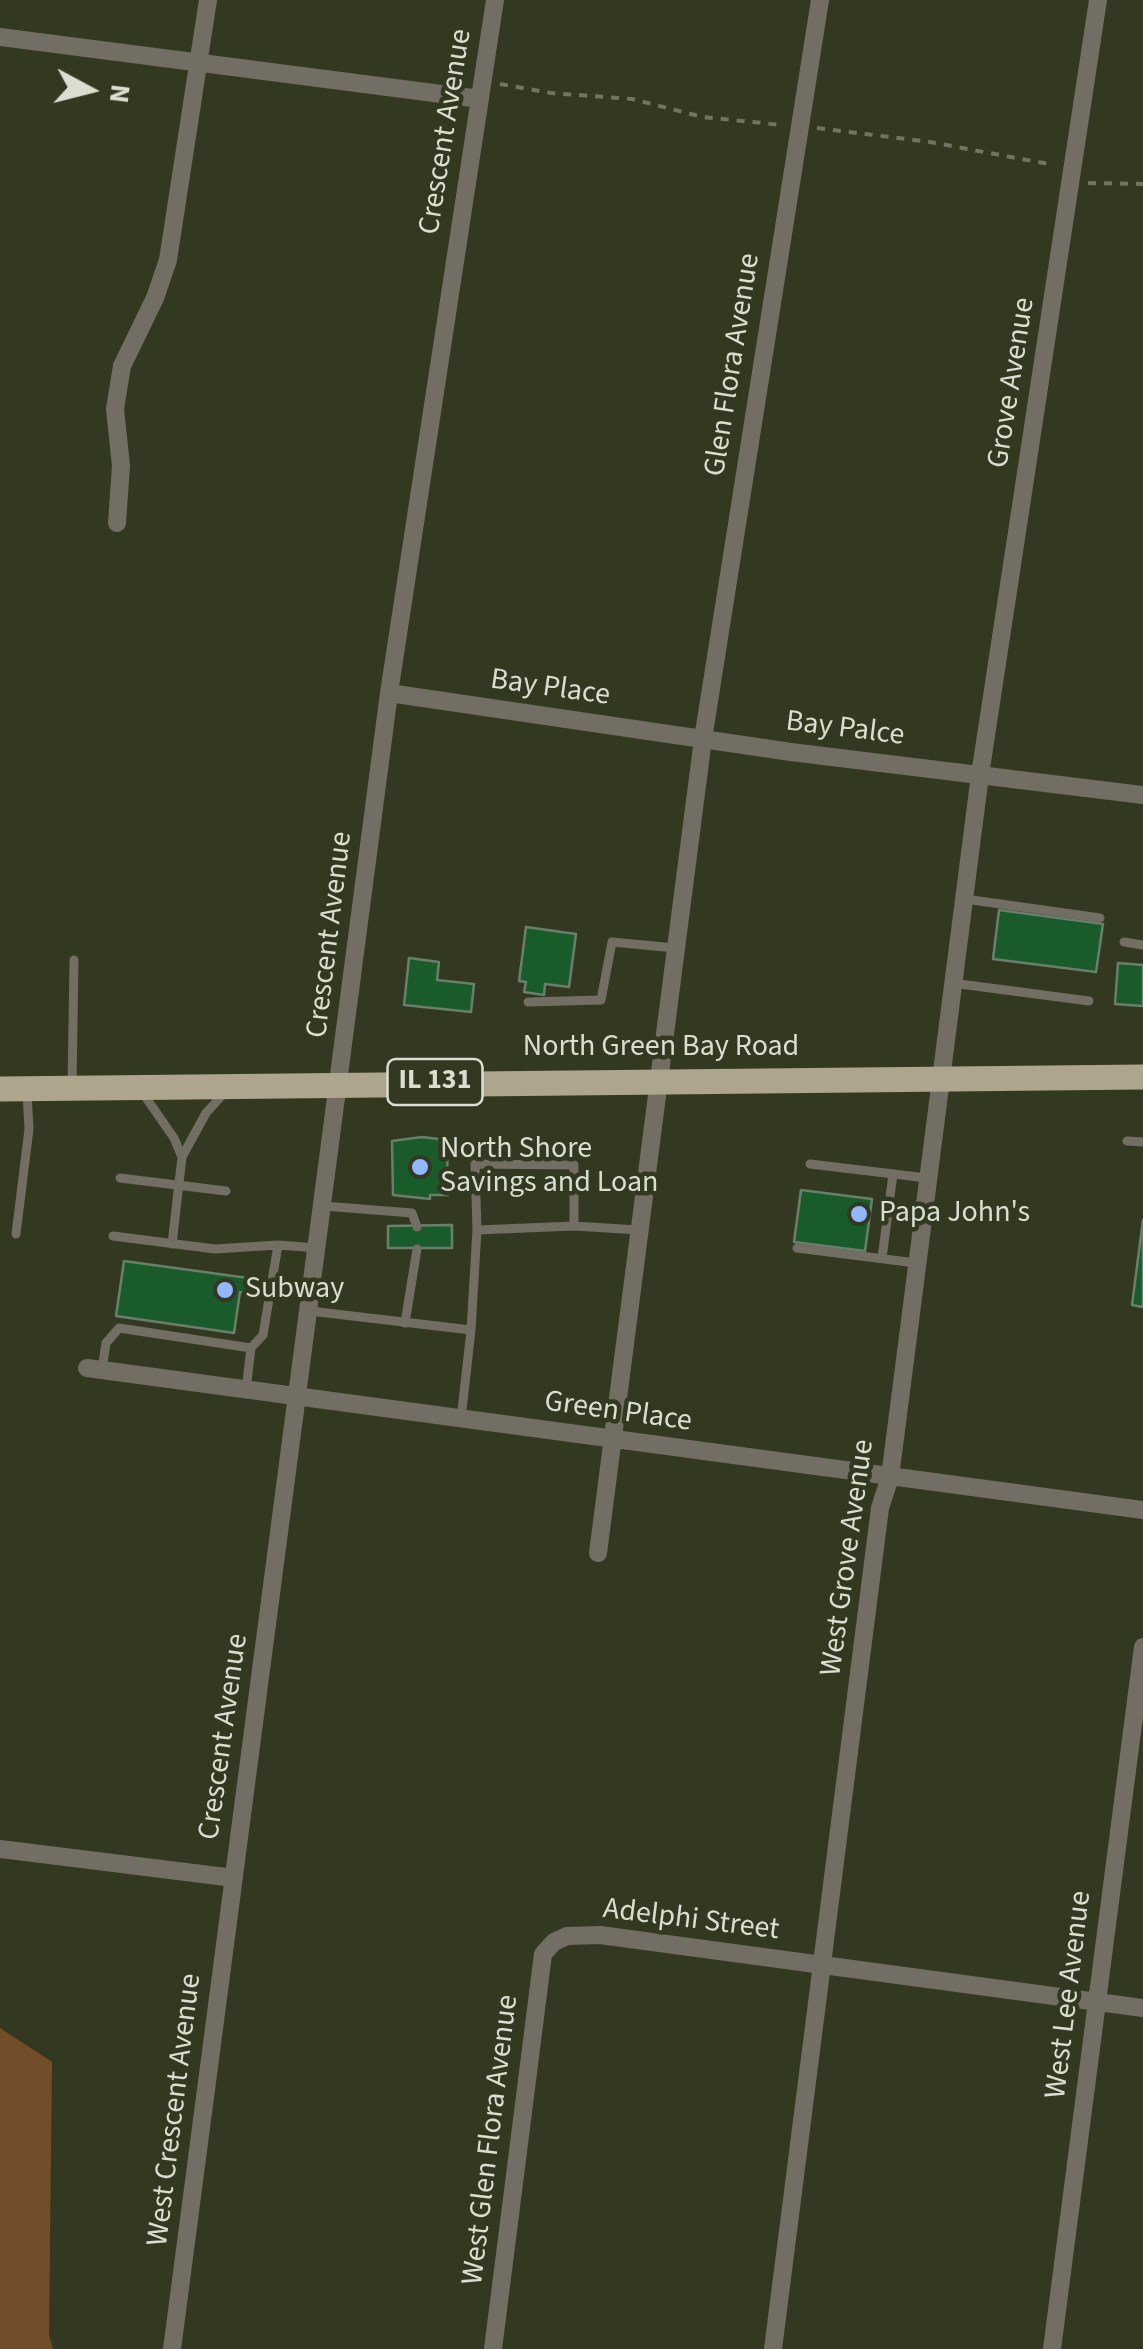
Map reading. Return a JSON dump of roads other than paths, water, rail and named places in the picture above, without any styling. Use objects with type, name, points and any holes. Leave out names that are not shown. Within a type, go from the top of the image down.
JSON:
[{"type":"main road","name":"North Green Bay Road","points":[[0,1089],[1143,1077]]},
{"type":"street","points":[[117,523],[121,466],[115,409],[122,366],[155,298],[168,260],[208,0]]},
{"type":"street","name":"Crescent Avenue","points":[[234,1878],[389,694],[495,0]]},
{"type":"street","name":"Glen Flora Avenue","points":[[703,738],[820,0]]},
{"type":"street","name":"Grove Avenue","points":[[980,774],[1098,0]]},
{"type":"street","points":[[0,37],[480,99]]},
{"type":"street","name":"Bay Place","points":[[389,694],[703,738]]},
{"type":"street","points":[[598,1552],[703,738]]},
{"type":"street","name":"Bay Palce","points":[[703,738],[980,774]]},
{"type":"street","points":[[980,774],[1143,795]]},
{"type":"street","name":"West Grove Avenue","points":[[774,2349],[880,1508],[890,1477],[980,774]]},
{"type":"street","name":"Green Place","points":[[94,1369],[1143,1510]]},
{"type":"street","name":"West Lee Avenue","points":[[1052,2349],[1142,1647]]},
{"type":"street","points":[[0,1849],[234,1878]]},
{"type":"street","name":"West Crescent Avenue","points":[[172,2349],[234,1878]]},
{"type":"street","name":"Adelphi Street","points":[[554,1942],[567,1936],[600,1935],[1143,2008]]},
{"type":"street","name":"West Glen Flora Avenue","points":[[493,2349],[543,1954],[554,1942]]},
{"type":"lane","points":[[965,899],[1100,918]]},
{"type":"lane","points":[[528,1002],[601,1000],[612,942],[675,948]]},
{"type":"lane","points":[[1124,942],[1143,945]]},
{"type":"lane","points":[[72,1087],[74,960]]},
{"type":"lane","points":[[952,983],[1089,1001]]},
{"type":"lane","points":[[172,1244],[182,1157],[206,1114],[232,1084]]},
{"type":"lane","points":[[137,1086],[159,1114],[182,1157]]},
{"type":"lane","points":[[16,1234],[29,1129],[27,1088]]},
{"type":"lane","points":[[1127,1141],[1143,1142]]},
{"type":"lane","points":[[461,1419],[477,1230],[476,1164],[574,1165],[574,1226]]},
{"type":"lane","points":[[810,1164],[927,1178]]},
{"type":"lane","points":[[882,1258],[893,1174]]},
{"type":"lane","points":[[120,1178],[226,1191]]},
{"type":"lane","points":[[324,1206],[412,1213],[417,1227]]},
{"type":"lane","points":[[477,1230],[574,1226],[638,1230]]},
{"type":"lane","points":[[113,1236],[215,1250],[278,1245],[318,1248]]},
{"type":"lane","points":[[246,1390],[251,1348],[263,1335],[278,1245]]},
{"type":"lane","points":[[798,1248],[916,1263]]},
{"type":"lane","points":[[405,1322],[417,1249]]},
{"type":"lane","points":[[310,1310],[471,1330]]},
{"type":"lane","points":[[94,1369],[106,1343],[119,1328],[251,1348]]},
{"type":"place","name":"North Shore Savings and Loan","points":[[420,1167]]},
{"type":"place","name":"Papa John's","points":[[859,1214]]},
{"type":"place","name":"Subway","points":[[225,1290]]}]
